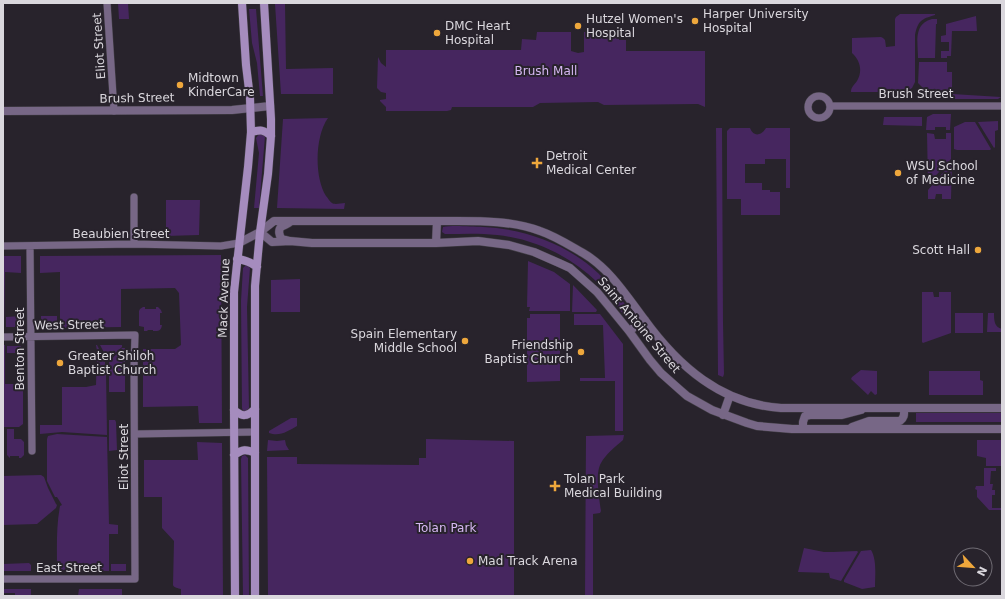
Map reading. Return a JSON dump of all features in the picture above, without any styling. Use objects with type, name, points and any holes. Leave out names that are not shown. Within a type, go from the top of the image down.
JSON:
[{"type":"main road","name":"Mack Avenue","points":[[235,596],[234,292],[248,167],[250,132],[250,98],[246,65],[242,3]]},
{"type":"main road","points":[[255,596],[255,286],[271,136],[264,3]]},
{"type":"main road","points":[[250,132],[260,130],[266,131],[271,136]]},
{"type":"main road","points":[[237,259],[251,262],[257,267]]},
{"type":"main road","points":[[234,410],[239,415],[245,415],[250,414],[255,410]]},
{"type":"main road","points":[[234,455],[241,450],[248,450],[256,454]]},
{"type":"street","name":"Eliot Street","points":[[107,3],[114,111]]},
{"type":"street","name":"Brush Street","points":[[3,111],[232,110],[270,106]]},
{"type":"street","name":"Brush Street","points":[[830,106],[1002,106]]},
{"type":"street","points":[[134,197],[134,244]]},
{"type":"street","name":"Saint Antoine Street","points":[[239,243],[260,232],[274,221],[467,221],[515,224],[538,230],[551,236],[584,254],[600,266],[611,276],[668,348],[686,366],[704,381],[730,395],[756,404],[772,407],[1002,408]]},
{"type":"street","points":[[436,221],[436,242]]},
{"type":"street","points":[[290,241],[282,239],[279,230],[283,226],[292,222]]},
{"type":"street","name":"Saint Antoine Street","points":[[260,232],[272,242],[478,242],[509,244],[547,257],[570,268],[597,292],[629,331],[650,360],[661,373],[679,389],[712,410],[757,426],[786,429],[1002,429]]},
{"type":"street","name":"Beaubien Street","points":[[3,246],[134,244],[221,246],[239,243]]},
{"type":"street","name":"Benton Street","points":[[30,246],[32,451]]},
{"type":"street","points":[[629,331],[645,320]]},
{"type":"street","name":"Eliot Street","points":[[135,335],[135,579]]},
{"type":"street","name":"West Street","points":[[3,337],[135,335]]},
{"type":"street","points":[[723,415],[730,395]]},
{"type":"street","points":[[803,429],[805,416],[842,415],[872,408]]},
{"type":"street","points":[[843,429],[869,421],[900,421],[903,419],[904,408]]},
{"type":"street","points":[[135,434],[256,432]]},
{"type":"street","name":"East Street","points":[[3,579],[135,579]]},
{"type":"green space","points":[[118,3],[128,3],[129,19],[119,19]]},
{"type":"green space","points":[[275,4],[285,4],[286,69],[333,68],[333,94],[281,94]]},
{"type":"green space","points":[[249,9],[256,9],[263,96],[260,96],[257,63],[252,43]]},
{"type":"green space","points":[[900,14],[935,14],[921,21],[916,30],[915,82],[912,88],[905,92],[851,92],[852,87],[857,81],[860,73],[859,62],[852,53],[852,38],[881,37],[885,40],[886,47],[895,46],[895,19]]},
{"type":"green space","points":[[976,16],[977,31],[952,31],[951,56],[941,58],[941,51],[949,51],[949,42],[941,42],[941,36],[946,35],[946,24]]},
{"type":"green space","points":[[937,19],[935,58],[918,58],[917,40],[919,30],[926,21]]},
{"type":"green space","name":"Brush Mall","points":[[537,32],[571,32],[571,51],[578,53],[584,52],[584,32],[619,32],[619,40],[626,40],[626,51],[705,51],[705,107],[698,104],[604,105],[598,102],[540,103],[533,107],[452,107],[451,110],[447,111],[386,111],[386,107],[380,101],[386,99],[386,93],[381,92],[377,88],[378,57],[381,63],[386,67],[386,50],[521,50],[522,39],[536,40]]},
{"type":"green space","points":[[919,62],[947,62],[947,72],[952,72],[952,94],[1001,97],[998,99],[936,99],[936,93],[927,92],[918,83]]},
{"type":"green space","points":[[933,114],[951,114],[950,130],[946,130],[946,127],[935,127],[935,130],[926,130],[927,117]]},
{"type":"green space","points":[[884,117],[922,117],[922,126],[883,125]]},
{"type":"green space","points":[[328,118],[318,146],[319,178],[322,188],[330,201],[335,204],[345,203],[344,209],[277,208],[283,119]]},
{"type":"green space","points":[[998,121],[998,130],[995,131],[994,148],[978,122]]},
{"type":"green space","points":[[965,122],[975,122],[991,149],[990,150],[954,149],[954,127]]},
{"type":"green space","points":[[716,128],[722,128],[723,377],[718,375]]},
{"type":"green space","points":[[730,128],[750,128],[754,133],[760,134],[766,128],[790,128],[790,188],[786,188],[786,159],[765,159],[765,164],[745,164],[745,183],[762,183],[762,190],[780,192],[780,215],[741,215],[741,199],[727,199],[727,131]]},
{"type":"green space","points":[[260,133],[265,136],[259,208],[254,208],[259,153],[256,138]]},
{"type":"green space","points":[[927,133],[934,134],[935,139],[946,139],[946,133],[951,133],[951,159],[928,184]]},
{"type":"green space","points":[[952,162],[951,199],[942,199],[942,194],[936,194],[935,199],[928,199],[928,190]]},
{"type":"green space","points":[[166,200],[200,200],[199,235],[166,236]]},
{"type":"green space","points":[[463,226],[499,228],[530,235],[559,246],[586,263],[598,273],[632,313],[626,318],[597,282],[575,264],[551,250],[525,240],[511,237],[484,234],[445,234],[442,232],[443,227]]},
{"type":"green space","points":[[221,255],[222,423],[199,423],[198,406],[143,407],[143,349],[175,349],[181,345],[179,293],[175,288],[121,289],[121,327],[60,328],[60,272],[40,273],[40,256]]},
{"type":"green space","points":[[3,256],[21,256],[21,273],[5,272],[4,327]]},
{"type":"green space","points":[[528,261],[554,272],[570,284],[570,311],[529,311],[530,307],[527,307]]},
{"type":"green space","points":[[246,265],[250,268],[247,307],[249,408],[246,411],[243,411],[241,301],[243,268]]},
{"type":"green space","points":[[300,279],[300,312],[271,312],[271,280]]},
{"type":"green space","points":[[573,285],[597,310],[596,312],[572,312]]},
{"type":"green space","points":[[922,292],[933,292],[934,297],[939,297],[939,292],[951,292],[951,333],[923,343],[922,342]]},
{"type":"green space","points":[[145,307],[145,309],[156,309],[156,307],[158,307],[161,310],[160,325],[162,325],[159,330],[144,331],[144,327],[139,326],[139,311]]},
{"type":"green space","points":[[955,313],[983,313],[983,333],[955,333]]},
{"type":"green space","points":[[988,313],[994,313],[995,323],[997,327],[1002,329],[1002,332],[987,332]]},
{"type":"green space","points":[[530,314],[560,314],[560,381],[527,382],[527,318],[530,318]]},
{"type":"green space","points":[[574,314],[600,314],[623,344],[623,431],[615,431],[615,381],[580,381],[580,378],[605,378],[603,325],[574,325]]},
{"type":"green space","points":[[21,316],[21,327],[6,327],[6,317]]},
{"type":"green space","points":[[41,316],[57,316],[57,327],[41,327]]},
{"type":"green space","points":[[3,345],[5,345],[5,384],[23,384],[23,424],[19,427],[3,427]]},
{"type":"green space","points":[[96,345],[105,361],[107,435],[62,432],[40,434],[40,425],[62,425],[62,387],[86,387],[96,385]]},
{"type":"green space","points":[[100,345],[122,345],[122,347],[108,360]]},
{"type":"green space","points":[[7,346],[21,346],[21,352],[7,353]]},
{"type":"green space","points":[[122,348],[125,348],[125,392],[109,392],[109,362]]},
{"type":"green space","points":[[861,370],[877,371],[877,394],[875,395],[871,391],[868,395],[851,379]]},
{"type":"green space","points":[[929,371],[980,371],[980,380],[983,381],[983,395],[929,395]]},
{"type":"green space","points":[[916,413],[1002,413],[1002,422],[916,422]]},
{"type":"green space","points":[[291,418],[297,418],[297,426],[280,434],[269,433],[269,431]]},
{"type":"green space","points":[[109,420],[115,420],[116,422],[117,450],[109,451]]},
{"type":"green space","points":[[7,429],[14,429],[14,439],[21,439],[24,442],[24,455],[21,458],[19,458],[19,456],[10,456],[10,458],[7,455]]},
{"type":"green space","points":[[57,434],[107,437],[109,524],[118,525],[118,534],[109,534],[109,571],[57,570],[58,522],[60,506],[62,505],[57,497],[55,497],[47,481],[47,439],[48,436]]},
{"type":"green space","points":[[624,435],[623,440],[605,457],[599,467],[598,486],[601,511],[600,513],[593,514],[593,596],[585,596],[586,436]]},
{"type":"green space","name":"Tolan Park","points":[[426,439],[514,441],[514,596],[268,596],[267,457],[297,457],[297,464],[419,465],[419,458],[426,458]]},
{"type":"green space","points":[[268,440],[285,440],[289,450],[267,451]]},
{"type":"green space","points":[[977,440],[1002,440],[1002,466],[986,466],[986,458],[977,456]]},
{"type":"green space","points":[[197,442],[222,443],[223,596],[181,596],[181,589],[173,585],[174,541],[162,528],[162,497],[144,497],[144,460],[198,460]]},
{"type":"green space","points":[[245,455],[248,458],[249,596],[243,596],[241,459],[242,456]]},
{"type":"green space","points":[[984,468],[996,468],[996,471],[991,471],[990,484],[993,484],[992,490],[995,490],[995,495],[992,495],[992,508],[1002,508],[1002,510],[989,510],[977,497],[977,490],[975,489],[976,486],[984,486]]},
{"type":"green space","points":[[41,475],[44,477],[57,505],[56,508],[37,524],[3,525],[3,476]]},
{"type":"green space","points":[[804,548],[824,552],[858,552],[841,581],[830,578],[829,573],[798,572]]},
{"type":"green space","points":[[871,550],[875,563],[875,587],[862,589],[844,582],[861,551]]},
{"type":"green space","points":[[29,563],[31,565],[31,571],[3,571],[3,564]]},
{"type":"green space","points":[[111,564],[126,564],[126,571],[111,571]]},
{"type":"green space","points":[[3,589],[31,589],[31,596],[15,596],[15,593],[3,593]]},
{"type":"green space","points":[[79,589],[122,589],[122,596],[78,596]]},
{"type":"place","name":"Harper University Hospital","points":[[695,21]]},
{"type":"place","name":"Hutzel Women's Hospital","points":[[578,26]]},
{"type":"place","name":"DMC Heart Hospital","points":[[437,33]]},
{"type":"place","name":"Midtown KinderCare","points":[[180,85]]},
{"type":"place","name":"Detroit Medical Center","points":[[537,163]]},
{"type":"place","name":"WSU School of Medicine","points":[[898,173]]},
{"type":"place","name":"Scott Hall","points":[[978,250]]},
{"type":"place","name":"Spain Elementary Middle School","points":[[465,341]]},
{"type":"place","name":"Friendship Baptist Church","points":[[581,352]]},
{"type":"place","name":"Greater Shiloh Baptist Church","points":[[60,363]]},
{"type":"place","name":"Tolan Park Medical Building","points":[[555,486]]},
{"type":"place","name":"Mad Track Arena","points":[[470,561]]}]
